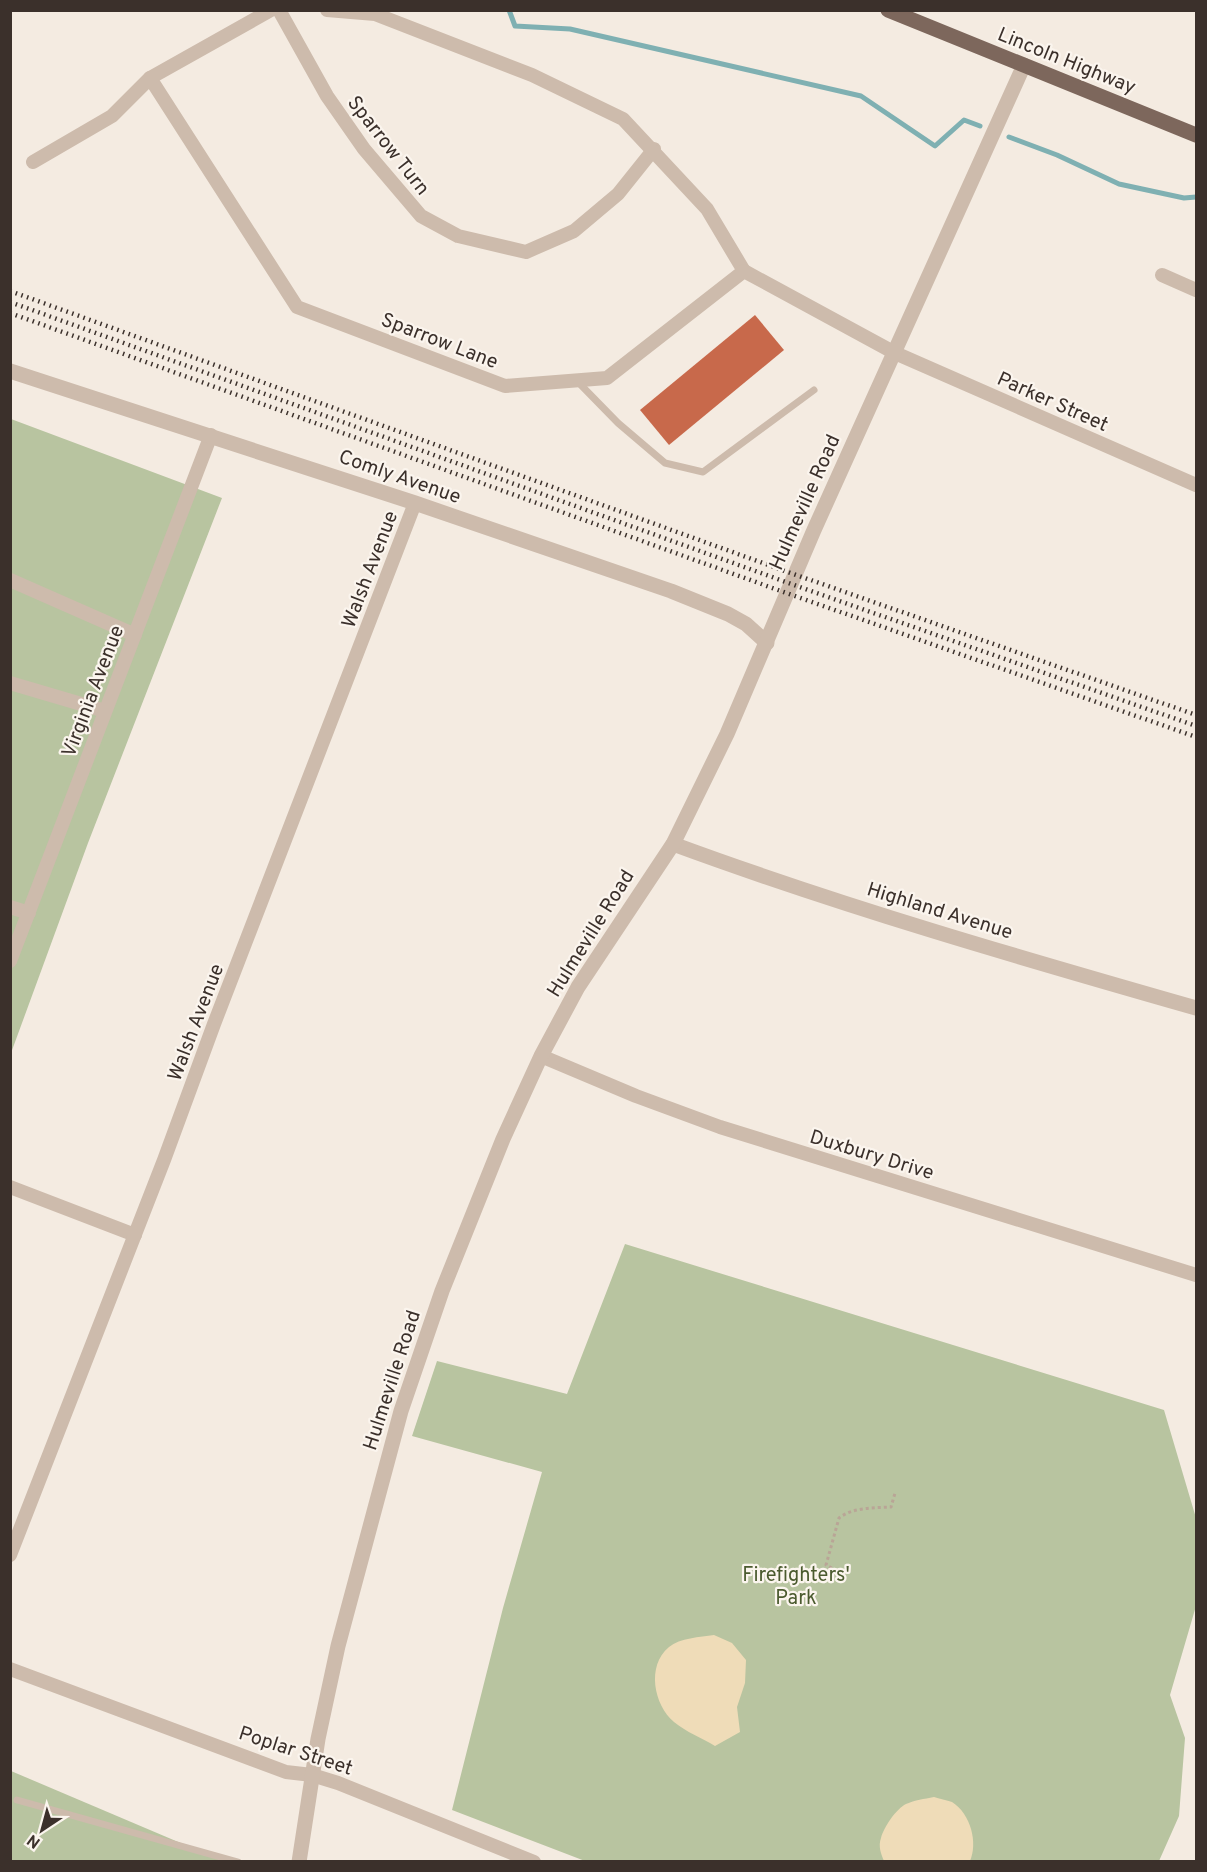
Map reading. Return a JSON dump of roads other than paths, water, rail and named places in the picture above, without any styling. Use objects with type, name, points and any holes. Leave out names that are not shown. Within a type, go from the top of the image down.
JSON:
[{"type":"main road","name":"Lincoln Highway","points":[[890,11],[1197,135]]},
{"type":"street","points":[[33,162],[112,116],[150,78],[271,10]]},
{"type":"street","name":"Sparrow Turn","points":[[279,10],[327,96],[364,149],[421,216],[458,236],[526,252],[536,248],[574,231],[618,194],[654,149]]},
{"type":"street","points":[[327,10],[375,14],[532,75],[623,119],[654,149],[707,209],[744,271],[895,353]]},
{"type":"street","name":"Hulmeville Road","points":[[299,1862],[312,1775],[338,1646],[400,1411],[442,1291],[503,1139],[541,1056],[578,987],[673,844],[727,734],[813,530],[1024,65]]},
{"type":"street","name":"Sparrow Lane","points":[[150,78],[297,307],[505,386],[608,378],[744,271]]},
{"type":"street","points":[[1162,275],[1197,290]]},
{"type":"street","name":"Parker Street","points":[[895,353],[1197,485]]},
{"type":"street","name":"Comly Avenue","points":[[10,370],[416,503],[671,591],[746,624],[766,643]]},
{"type":"street","name":"Virginia Avenue","points":[[10,961],[211,435]]},
{"type":"street","name":"Walsh Avenue","points":[[10,1556],[416,503]]},
{"type":"street","points":[[10,580],[135,635]]},
{"type":"street","points":[[10,683],[105,711]]},
{"type":"street","name":"Highland Avenue","points":[[673,844],[749,872],[870,911],[1197,1008]]},
{"type":"street","points":[[10,907],[29,913]]},
{"type":"street","name":"Duxbury Drive","points":[[541,1056],[627,1093],[720,1127],[1197,1275]]},
{"type":"street","points":[[10,1187],[135,1235]]},
{"type":"street","name":"Poplar Street","points":[[10,1669],[286,1772],[312,1775],[338,1783],[534,1862]]},
{"type":"lane","points":[[576,380],[618,423],[664,463],[703,472],[814,390]]},
{"type":"lane","points":[[17,1800],[238,1862]]},
{"type":"waterway","points":[[509,10],[515,26],[570,29],[861,96],[935,146],[964,120],[980,126]]},
{"type":"waterway","points":[[1009,137],[1057,155],[1119,184],[1184,198],[1196,197]]},
{"type":"railway","points":[[10,291],[785,571],[1196,715]]},
{"type":"railway","points":[[10,302],[808,590],[1196,726]]},
{"type":"railway","points":[[10,313],[778,590],[1196,737]]},
{"type":"park label","name":"Firefighters' Park","points":[[796,1586]]}]
